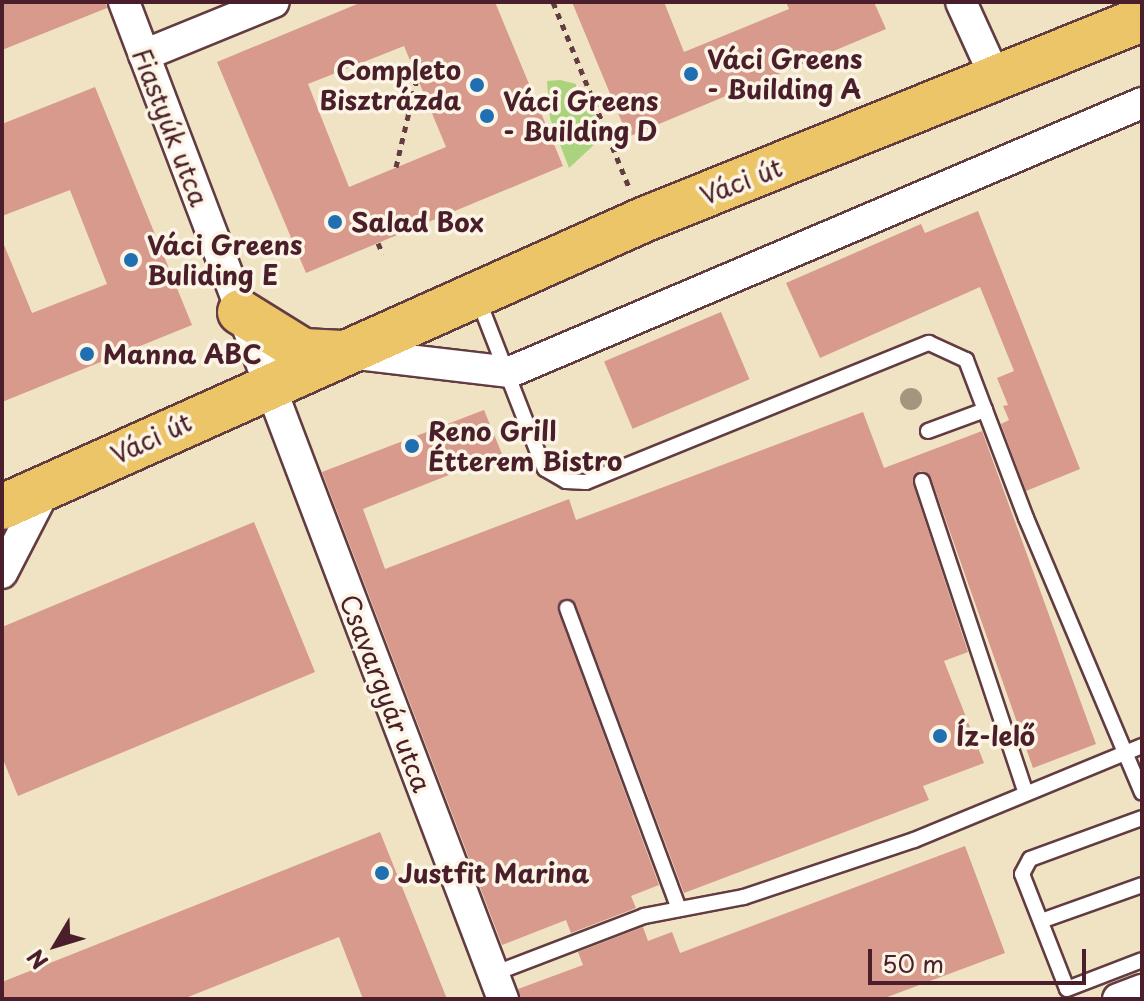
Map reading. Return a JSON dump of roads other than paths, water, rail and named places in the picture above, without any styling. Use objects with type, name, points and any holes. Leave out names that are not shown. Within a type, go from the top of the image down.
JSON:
[{"type":"main road","name":"Váci út","points":[[2,507],[643,220],[997,81],[1142,19]]},
{"type":"main road","points":[[240,312],[303,351],[343,353]]},
{"type":"street","name":"Fiastyúk utca","points":[[124,2],[268,386]]},
{"type":"street","points":[[144,55],[274,2]]},
{"type":"street","points":[[967,4],[997,81]]},
{"type":"street","points":[[343,353],[510,372],[1142,103]]},
{"type":"street","name":"Csavargyár utca","points":[[268,386],[498,987]]},
{"type":"street","points":[[2,573],[47,486]]},
{"type":"street","points":[[1118,999],[1142,990]]},
{"type":"lane","points":[[476,295],[510,372],[545,469],[566,481],[586,482],[929,343],[966,360],[1142,792]]},
{"type":"lane","points":[[928,431],[985,410]]},
{"type":"lane","points":[[922,481],[1026,793]]},
{"type":"lane","points":[[567,608],[679,909]]},
{"type":"lane","points":[[498,987],[644,916],[772,888],[914,840],[1142,746]]},
{"type":"lane","points":[[1142,818],[1030,859],[1022,874],[1067,989],[1142,960]]},
{"type":"lane","points":[[1041,921],[1142,885]]},
{"type":"place","name":"Váci Greens - Building A","points":[[691,74]]},
{"type":"place","name":"Completo Bisztrázda","points":[[477,85]]},
{"type":"place","name":"Váci Greens - Building D","points":[[487,116]]},
{"type":"place","name":"Salad Box","points":[[335,222]]},
{"type":"place","name":"Váci Greens Buliding E","points":[[131,260]]},
{"type":"place","name":"Manna ABC","points":[[87,354]]},
{"type":"place","name":"Reno Grill Étterem Bistro","points":[[412,446]]},
{"type":"place","name":"Íz-lelő","points":[[940,736]]},
{"type":"place","name":"Justfit Marina","points":[[382,873]]}]
